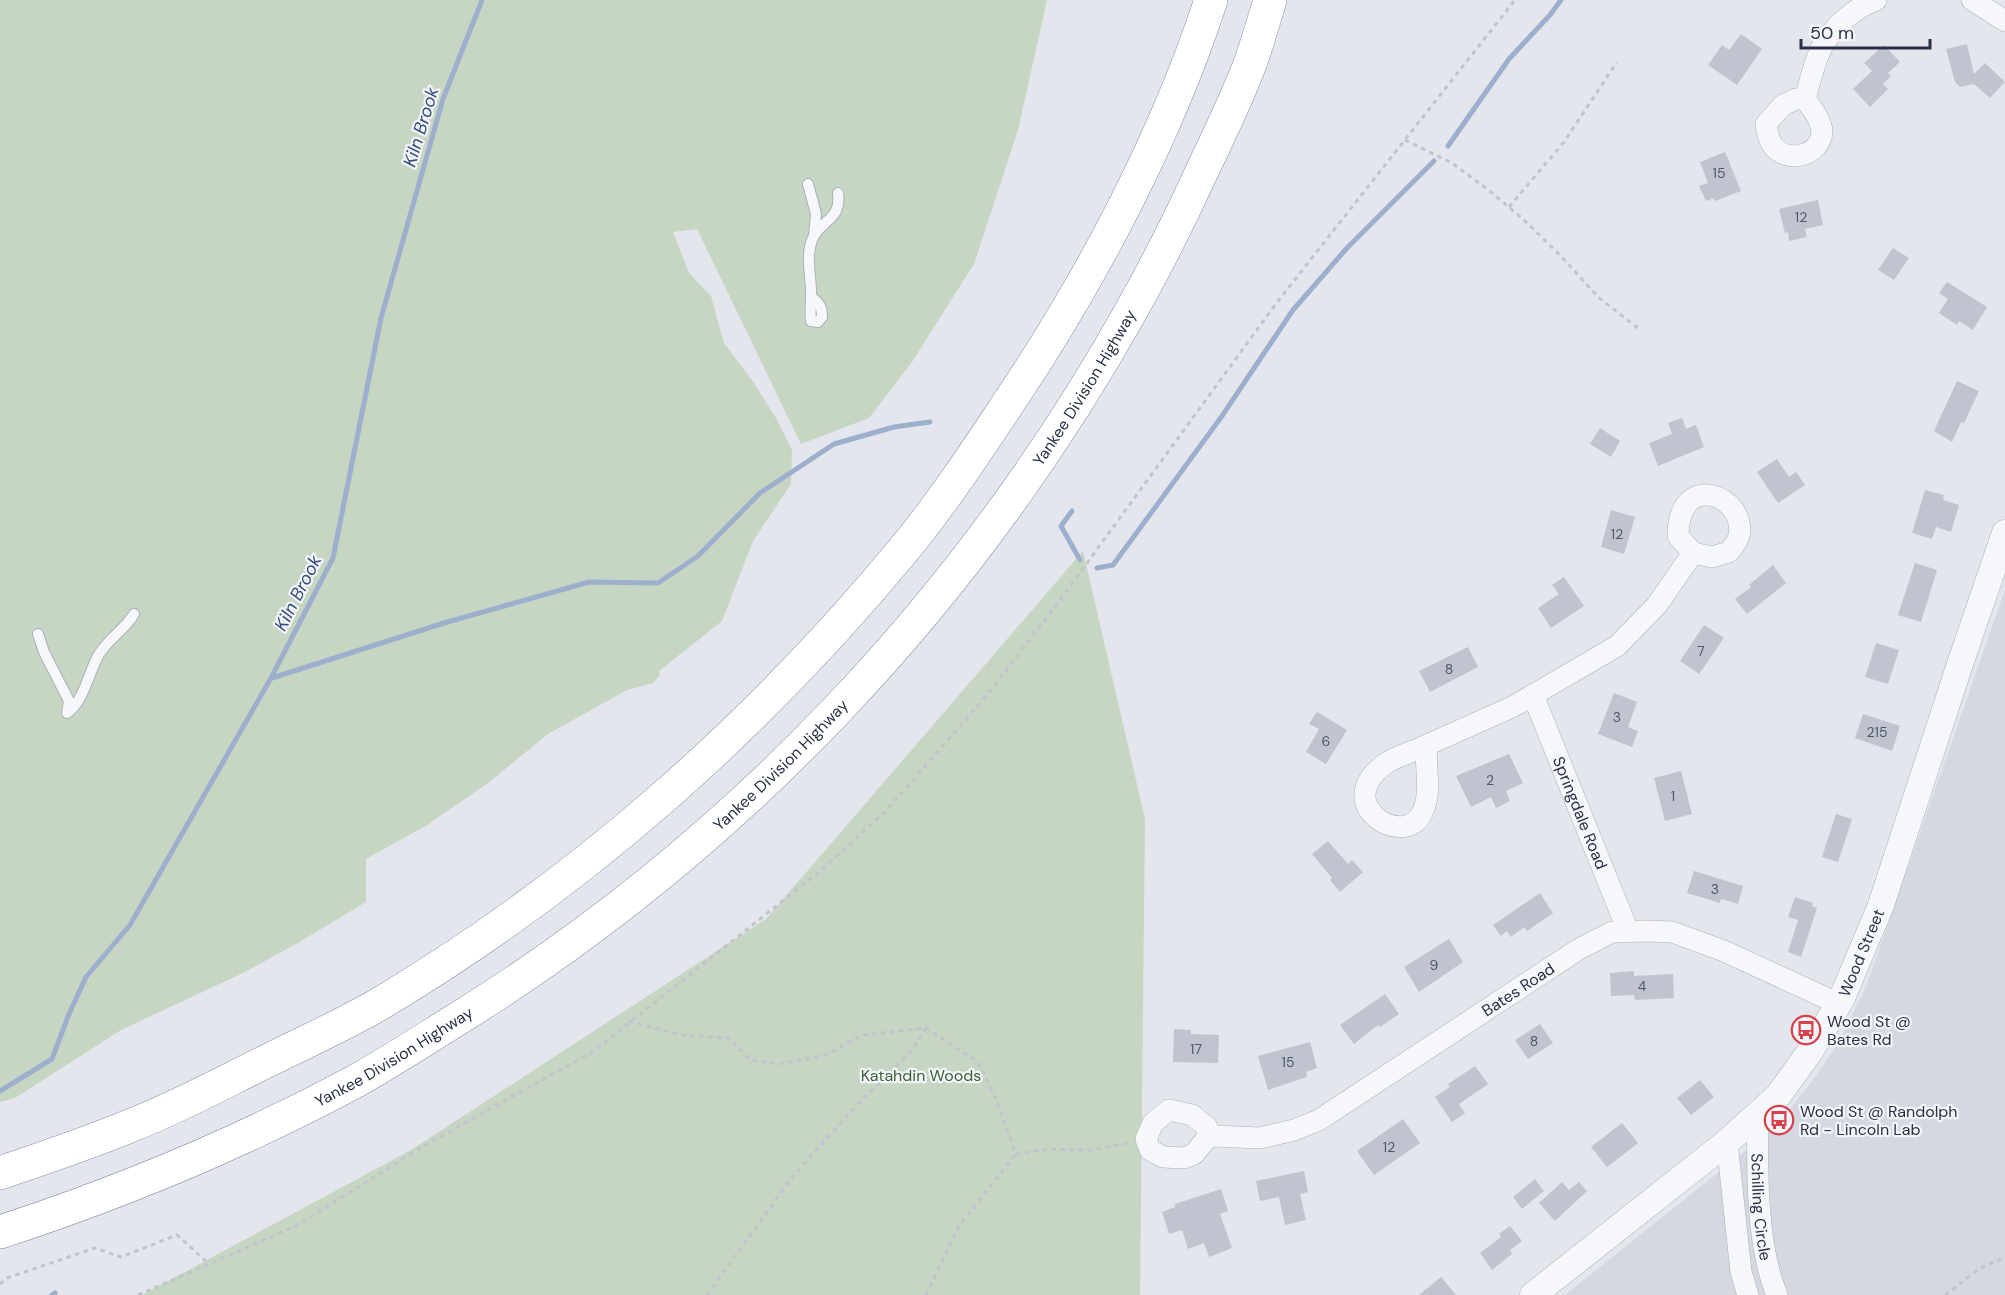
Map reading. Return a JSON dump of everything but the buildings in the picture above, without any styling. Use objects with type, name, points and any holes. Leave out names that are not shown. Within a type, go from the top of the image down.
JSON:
[{"type":"highway","points":[[0,1173],[47,1158],[135,1124],[374,1007],[506,921],[554,885],[634,822],[735,733],[769,700],[911,540],[966,467],[1035,363],[1083,284],[1127,200],[1178,92],[1211,0]]},
{"type":"highway","name":"Yankee Division Highway","points":[[0,1232],[42,1219],[195,1159],[279,1120],[392,1060],[479,1006],[577,940],[666,870],[772,777],[839,709],[919,619],[996,521],[1083,395],[1163,254],[1220,135],[1250,62],[1270,0]]},
{"type":"street","points":[[1805,99],[1823,45],[1843,22],[1864,4],[1876,0]]},
{"type":"street","points":[[1972,0],[2005,21]]},
{"type":"street","name":"Wood Street","points":[[1533,1295],[1726,1142],[1778,1096],[1839,1004],[1881,905],[1959,664],[2005,533]]},
{"type":"street","points":[[1427,745],[1512,707],[1617,646],[1657,605],[1693,553]]},
{"type":"street","name":"Springdale Road","points":[[1533,695],[1628,931]]},
{"type":"street","name":"Bates Road","points":[[1207,1138],[1214,1136],[1260,1138],[1294,1130],[1319,1120],[1579,948],[1612,932],[1672,932],[1724,951],[1839,1004]]},
{"type":"street","points":[[1168,1110],[1192,1115],[1207,1127],[1207,1138],[1194,1154],[1184,1158],[1163,1157],[1150,1150],[1146,1139],[1153,1123],[1168,1110]]},
{"type":"street","name":"Schilling Circle","points":[[1758,1114],[1757,1181],[1765,1248],[1777,1295]]},
{"type":"street","name":"Schilling Circle","points":[[1726,1142],[1741,1272],[1748,1295]]},
{"type":"lane","points":[[808,184],[816,214],[810,252],[809,310],[811,321],[818,322],[822,317],[822,311],[820,304],[814,299]]},
{"type":"lane","points":[[814,236],[832,218],[840,205],[838,194]]},
{"type":"lane","points":[[38,634],[44,652],[69,701],[67,713],[72,710],[86,686],[101,650],[134,614]]},
{"type":"path","points":[[138,1295],[296,1226],[423,1148],[594,1051],[819,872],[885,812],[983,700],[1034,636],[1278,301],[1515,0]]},
{"type":"path","points":[[1509,207],[1564,142],[1617,62]]},
{"type":"path","points":[[1405,140],[1452,163],[1509,207],[1560,255],[1598,297],[1639,329]]},
{"type":"path","points":[[629,1022],[681,1035],[730,1038],[750,1060],[779,1064],[826,1054],[862,1035],[926,1028],[978,1062],[996,1099],[1016,1154]]},
{"type":"path","points":[[707,1295],[794,1176],[855,1107],[911,1052],[926,1028]]},
{"type":"path","points":[[926,1295],[959,1226],[1016,1154],[1048,1149],[1091,1150],[1146,1139]]},
{"type":"path","points":[[0,1284],[7,1278],[95,1248],[121,1257],[177,1235],[208,1263]]},
{"type":"path","points":[[1945,1295],[1979,1269],[2005,1257]]},
{"type":"shaded area","points":[[2005,590],[2005,1295],[1565,1295],[1745,1151],[1790,1109],[1840,1040],[1866,987]]},
{"type":"green space","points":[[0,0],[1047,0],[1018,130],[974,264],[912,362],[869,418],[801,444],[697,229],[673,232],[689,273],[711,296],[724,343],[754,383],[776,418],[792,450],[791,484],[753,541],[722,621],[659,671],[660,675],[653,683],[627,690],[548,734],[488,783],[427,825],[366,859],[366,902],[243,973],[121,1030],[15,1098],[0,1102]]},
{"type":"green space","name":"Katahdin Woods","points":[[1083,551],[1145,819],[1140,1295],[142,1295],[411,1150],[766,919]]},
{"type":"waterway","name":"Kiln Brook","points":[[0,1091],[52,1059],[86,977],[130,925],[271,678],[333,558],[381,318],[443,99],[482,0]]},
{"type":"waterway","points":[[1448,146],[1509,59],[1561,0]]},
{"type":"waterway","points":[[1097,568],[1113,565],[1222,416],[1293,310],[1347,248],[1434,161]]},
{"type":"waterway","points":[[272,678],[444,623],[589,582],[658,583],[698,556],[760,493],[834,444],[894,427],[930,422]]},
{"type":"waterway","points":[[1072,511],[1061,526],[1080,560]]},
{"type":"place","name":"Wood St @ Bates Rd","points":[[1806,1030]]},
{"type":"place","name":"Wood St @ Randolph Rd - Lincoln Lab","points":[[1779,1120]]}]
